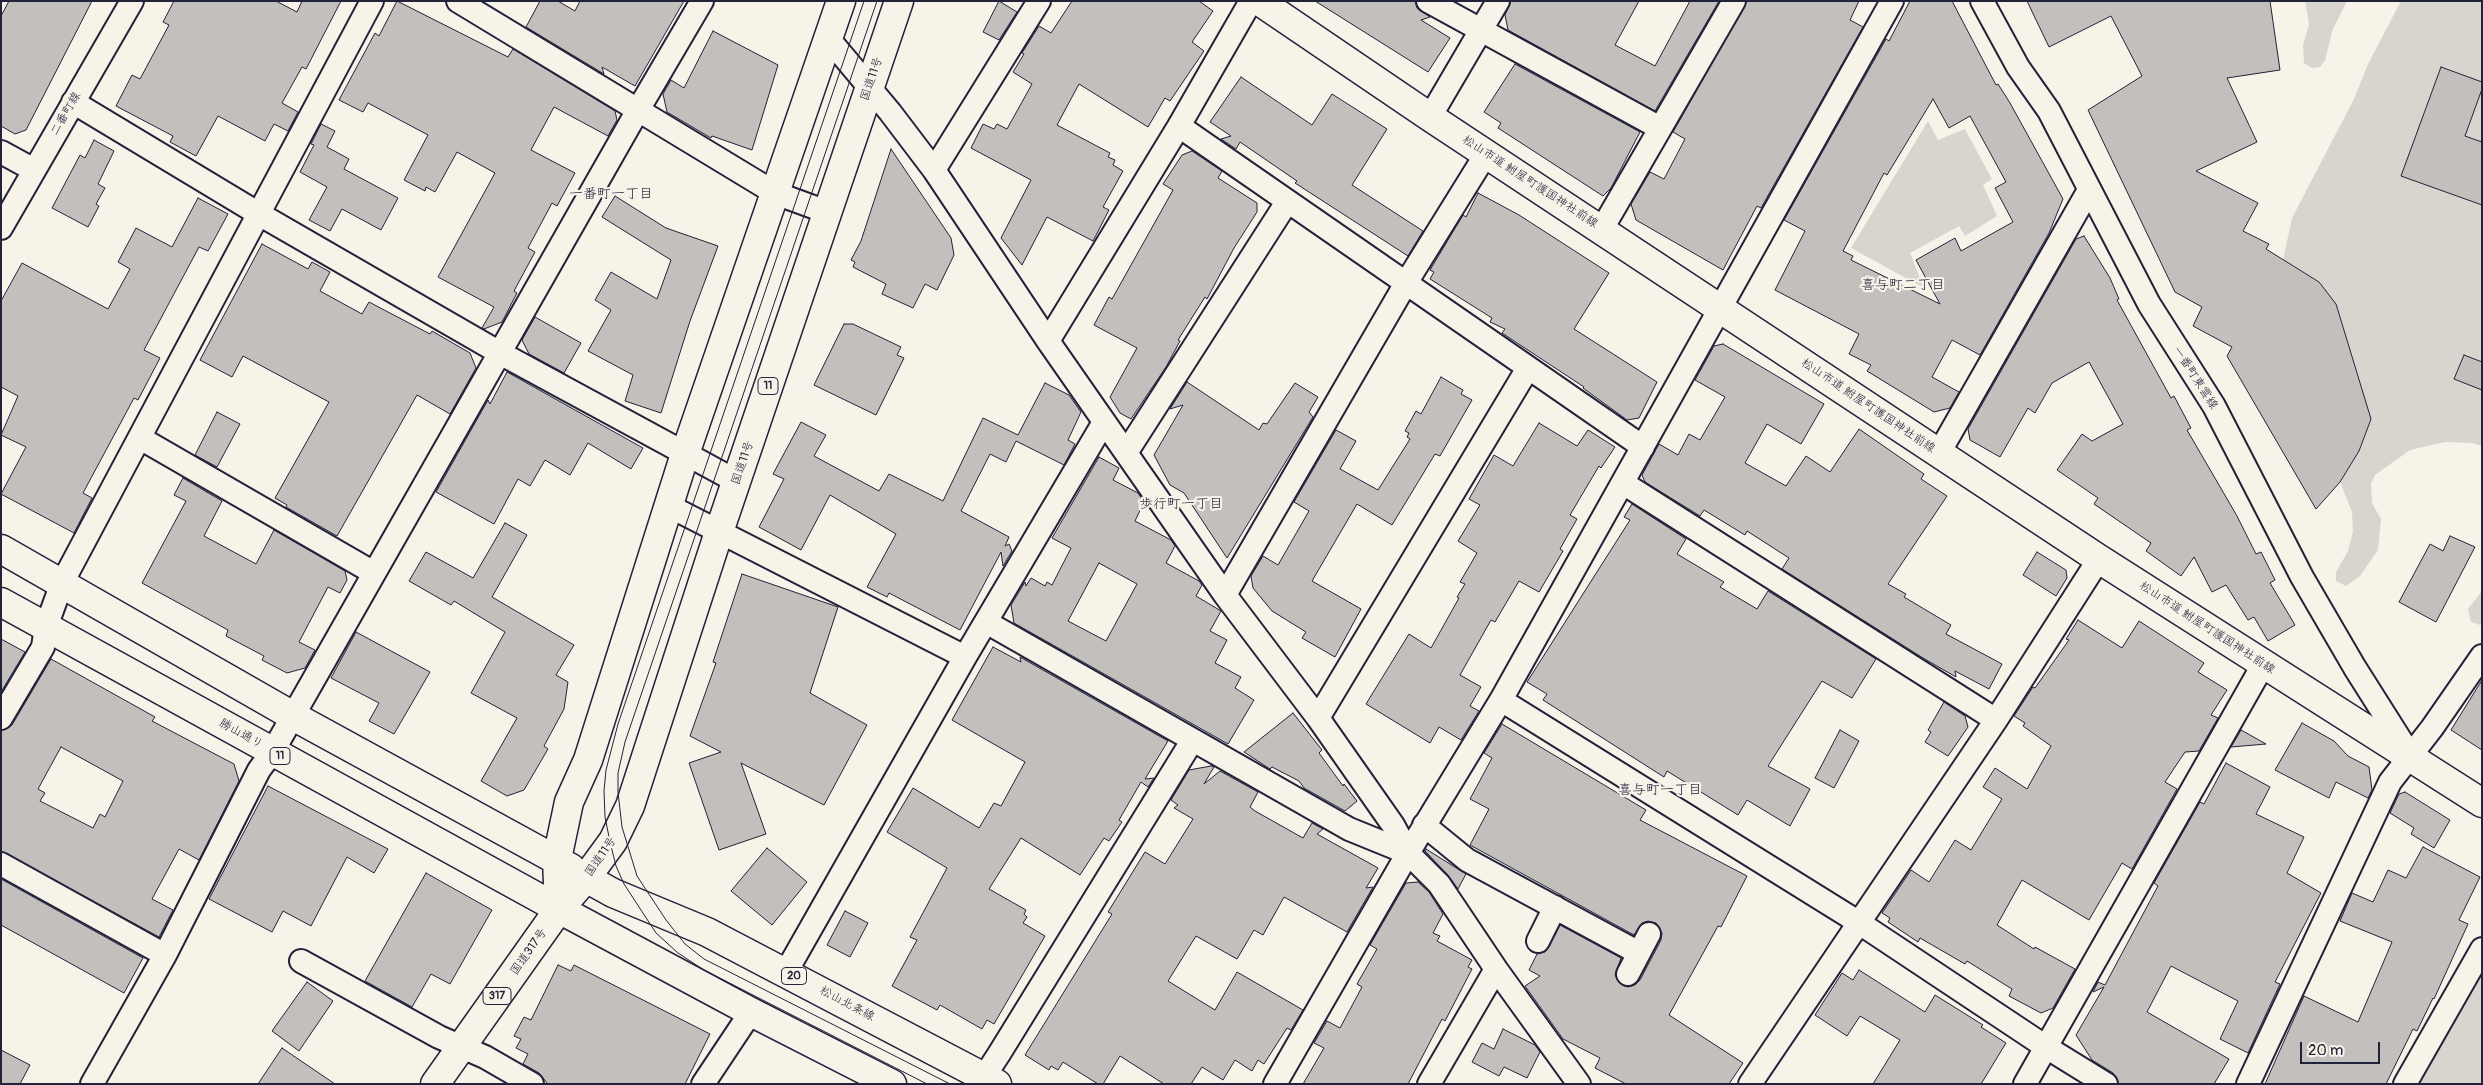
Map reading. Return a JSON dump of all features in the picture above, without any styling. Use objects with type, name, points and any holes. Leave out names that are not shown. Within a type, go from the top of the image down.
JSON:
[{"type":"main road","points":[[841,1],[685,454],[588,760],[569,802],[557,859],[559,909],[751,1012],[892,1084]]},
{"type":"main road","name":"国道11号","points":[[559,909],[614,841],[630,806],[736,481],[899,1]]},
{"type":"main road","name":"松山市道 鮒屋町護国神社前線","points":[[1265,3],[1430,117],[2099,559],[2263,665],[2410,755],[2482,803]]},
{"type":"main road","points":[[1,549],[292,716],[492,826],[557,859]]},
{"type":"main road","name":"勝山通り","points":[[1,602],[559,909]]},
{"type":"main road","name":"松山北条線","points":[[557,859],[614,893],[708,932],[990,1080]]},
{"type":"main road","name":"国道317号","points":[[435,1084],[559,909]]},
{"type":"street","name":"二番町線","points":[[1,228],[132,1]]},
{"type":"street","points":[[1,718],[43,648],[46,627],[62,583],[372,1]]},
{"type":"street","points":[[458,1],[775,193],[827,212]]},
{"type":"street","points":[[92,1084],[164,955],[259,770],[273,751],[702,1]]},
{"type":"street","points":[[934,170],[1039,1]]},
{"type":"street","points":[[1428,1],[1480,32],[1660,128]]},
{"type":"street","points":[[1430,117],[1498,1]]},
{"type":"street","points":[[1602,229],[1734,1]]},
{"type":"street","points":[[1275,1084],[1424,825],[1500,700],[1624,483],[1720,307],[1892,1]]},
{"type":"street","name":"一番町東雲線","points":[[1982,1],[2018,67],[2049,111],[2149,304],[2214,406],[2302,577],[2355,668],[2410,755]]},
{"type":"street","points":[[1048,341],[1179,126],[1265,3]]},
{"type":"street","points":[[828,38],[934,170],[1048,341],[1225,595],[1318,718],[1393,825],[1408,853],[1439,884],[1496,970],[1579,1084]]},
{"type":"street","points":[[73,102],[259,214],[500,353],[736,481]]},
{"type":"street","points":[[1179,126],[1643,447]]},
{"type":"street","points":[[1,152],[34,170]]},
{"type":"street","points":[[1225,595],[1406,284],[1486,154]]},
{"type":"street","points":[[1939,453],[2089,190]]},
{"type":"street","points":[[1126,453],[1287,202]]},
{"type":"street","points":[[1318,718],[1528,368]]},
{"type":"street","points":[[786,972],[965,657],[1104,422]]},
{"type":"street","points":[[140,438],[374,573]]},
{"type":"street","points":[[1624,483],[1996,720]]},
{"type":"street","points":[[669,506],[965,657]]},
{"type":"street","points":[[1750,1084],[1996,720],[2099,559]]},
{"type":"street","points":[[986,622],[1349,829],[1408,853]]},
{"type":"street","points":[[2248,1084],[2390,782],[2432,728],[2482,656]]},
{"type":"street","points":[[2025,1084],[2263,665]]},
{"type":"street","points":[[1500,700],[1858,922],[2046,1047],[2106,1084]]},
{"type":"street","points":[[990,1080],[999,1054],[1192,741]]},
{"type":"street","points":[[1424,825],[1467,860],[1555,907],[1644,943],[1628,974]]},
{"type":"street","points":[[1,864],[164,955]]},
{"type":"street","points":[[1538,941],[1555,907]]},
{"type":"street","points":[[2404,1084],[2482,949]]},
{"type":"street","points":[[301,961],[485,1057],[532,1084]]},
{"type":"street","points":[[1429,1084],[1496,970]]},
{"type":"street","points":[[703,1084],[751,1012]]},
{"type":"shaded area","points":[[2305,1],[2347,1],[2333,29],[2325,60],[2320,67],[2312,68],[2304,63],[2303,46],[2309,24]]},
{"type":"shaded area","points":[[2401,1],[2482,1],[2482,446],[2472,443],[2445,442],[2410,450],[2375,475],[2371,484],[2372,503],[2381,519],[2378,550],[2360,576],[2346,586],[2336,581],[2336,572],[2348,551],[2353,532],[2352,512],[2340,482],[2359,451],[2371,419],[2336,304],[2319,282],[2283,260],[2292,218],[2354,99],[2368,64]]},
{"type":"shaded area","points":[[1928,121],[1938,140],[1965,129],[1992,179],[1983,185],[1997,216],[1965,236],[1959,226],[1910,253],[1924,288],[1851,248]]},
{"type":"shaded area","points":[[2482,591],[2482,624],[2480,625],[2471,622],[2468,609]]},
{"type":"shaded area","points":[[2482,968],[2482,1084],[2414,1084]]},
{"type":"building","points":[[9,1],[92,1],[26,130],[15,134],[1,126],[1,16]]},
{"type":"building","points":[[174,1],[276,1],[297,12],[302,1],[341,1],[306,69],[302,67],[282,103],[298,112],[288,131],[274,124],[265,141],[218,116],[196,156],[170,142],[173,136],[116,106],[132,75],[140,79],[169,25],[163,22]]},
{"type":"building","points":[[397,1],[508,57],[513,49],[615,111],[617,120],[608,136],[554,107],[531,150],[575,173],[557,206],[552,203],[528,248],[535,252],[514,291],[517,293],[502,322],[484,329],[482,328],[494,307],[438,277],[495,173],[457,152],[435,192],[426,187],[425,191],[404,180],[428,135],[368,103],[363,112],[339,100],[375,33],[379,36]]},
{"type":"building","points":[[540,1],[558,1],[575,11],[580,1],[684,1],[635,86],[602,67],[604,74],[526,27]]},
{"type":"building","points":[[999,1],[1017,12],[999,40],[983,32]]},
{"type":"building","points":[[1072,1],[1199,1],[1213,11],[1192,42],[1204,51],[1170,101],[1165,98],[1148,127],[1079,84],[1057,125],[1110,153],[1108,157],[1115,160],[1113,165],[1123,171],[1103,207],[1109,210],[1093,241],[1047,217],[1022,265],[1001,238],[1031,180],[971,148],[983,124],[994,129],[997,124],[1007,129],[1032,84],[1013,72],[1024,54],[1022,53],[1039,26],[1051,33]]},
{"type":"building","points":[[1315,1],[1415,1],[1417,8],[1430,17],[1421,20],[1450,38],[1428,72]]},
{"type":"building","points":[[1511,1],[1639,1],[1615,45],[1655,66],[1690,1],[1719,1],[1655,111],[1508,30],[1505,15]]},
{"type":"building","points":[[1747,1],[1859,1],[1850,20],[1863,27],[1761,208],[1757,206],[1723,270],[1636,220],[1631,204],[1650,172],[1664,179],[1685,139],[1673,132]]},
{"type":"building","points":[[1910,1],[1952,1],[1996,85],[1998,84],[2010,103],[2063,199],[2049,233],[1980,355],[1952,340],[1932,377],[1959,392],[1950,408],[1934,412],[1867,371],[1871,365],[1849,354],[1859,334],[1775,290],[1805,231],[1784,220],[1886,39],[1889,41]],"holes":[[[1933,99],[1949,128],[1970,116],[2006,182],[1995,188],[2013,222],[1961,251],[1955,238],[1916,260],[1940,304],[1851,260],[1853,256],[1843,251],[1884,173],[1887,175]]]},
{"type":"building","points":[[2027,1],[2270,1],[2280,70],[2227,78],[2257,142],[2196,171],[2258,203],[2243,231],[2269,244],[2266,249],[2319,282],[2336,304],[2371,419],[2359,451],[2340,482],[2316,509],[2227,356],[2232,347],[2193,326],[2202,307],[2175,292],[2088,110],[2142,76],[2111,16],[2049,47]]},
{"type":"building","points":[[713,31],[778,65],[752,150],[712,136],[711,138],[667,112],[663,94],[671,80],[684,88]]},
{"type":"building","points":[[1515,64],[1640,132],[1611,188],[1603,196],[1498,128],[1501,123],[1484,112]]},
{"type":"building","points":[[2441,67],[2482,82],[2482,89],[2465,136],[2482,142],[2482,205],[2401,176]]},
{"type":"building","points":[[1241,77],[1312,125],[1332,94],[1387,129],[1352,185],[1423,231],[1408,256],[1295,183],[1297,181],[1240,142],[1236,149],[1221,139],[1231,136],[1210,122]]},
{"type":"building","points":[[321,124],[335,131],[327,147],[349,159],[344,169],[398,198],[381,230],[342,209],[330,231],[309,220],[327,187],[300,172],[314,145],[311,144]]},
{"type":"building","points":[[94,140],[114,151],[98,184],[105,188],[96,204],[99,206],[88,227],[52,208],[80,155],[85,158]]},
{"type":"building","points":[[891,149],[951,238],[954,255],[937,290],[925,284],[913,308],[882,294],[886,284],[853,267],[855,262],[851,260],[861,241]]},
{"type":"building","points":[[1192,151],[1222,171],[1218,178],[1257,203],[1257,212],[1234,248],[1207,299],[1205,297],[1178,340],[1180,341],[1166,367],[1131,419],[1120,413],[1110,397],[1137,348],[1094,325],[1109,297],[1112,299],[1173,190],[1163,184],[1182,155]]},
{"type":"building","points":[[1478,193],[1519,215],[1609,273],[1574,329],[1657,382],[1639,418],[1627,420],[1584,387],[1502,333],[1505,329],[1490,322],[1492,318],[1430,279],[1434,272],[1430,270],[1463,215],[1466,217]]},
{"type":"building","points":[[615,196],[666,228],[718,246],[690,321],[661,413],[625,401],[633,375],[588,351],[611,310],[595,300],[611,272],[657,299],[671,260],[602,217]]},
{"type":"building","points":[[198,198],[228,214],[208,251],[199,247],[144,350],[160,358],[138,400],[134,398],[83,493],[92,498],[74,533],[1,494],[26,447],[1,435],[18,396],[1,387],[1,301],[22,263],[108,309],[130,269],[118,262],[136,228],[172,247]]},
{"type":"building","points":[[2084,236],[2110,278],[2119,299],[2117,300],[2171,398],[2174,396],[2191,428],[2187,430],[2237,516],[2256,554],[2261,552],[2275,580],[2270,583],[2295,625],[2268,641],[2254,617],[2248,620],[2226,585],[2212,592],[2194,557],[2181,576],[2146,551],[2151,543],[2094,504],[2098,498],[2057,470],[2082,434],[2092,441],[2123,424],[2089,362],[2052,383],[2035,413],[2028,408],[2000,457],[1970,440],[1968,429],[2076,239]]},
{"type":"building","points":[[262,244],[308,269],[312,262],[330,272],[320,291],[362,314],[369,302],[430,334],[432,331],[470,353],[476,368],[450,414],[417,395],[337,536],[286,507],[287,505],[275,498],[329,402],[243,356],[232,377],[200,360]]},
{"type":"building","points":[[535,317],[581,343],[564,373],[529,354],[522,340]]},
{"type":"building","points":[[844,324],[853,324],[901,347],[897,355],[904,358],[876,415],[814,385]]},
{"type":"building","points":[[1723,344],[1824,404],[1801,444],[1767,424],[1745,463],[1786,486],[1806,456],[1830,472],[1859,429],[1924,474],[1921,479],[1947,496],[1888,584],[1906,594],[1904,597],[1951,625],[1946,634],[2002,664],[1989,689],[1955,671],[1956,677],[1923,658],[1782,569],[1789,558],[1747,531],[1745,535],[1704,510],[1700,516],[1645,482],[1642,475],[1659,444],[1678,455],[1689,434],[1700,440],[1725,397],[1695,380],[1714,346]]},
{"type":"building","points":[[2464,355],[2482,362],[2482,390],[2454,379]]},
{"type":"building","points":[[507,372],[643,448],[631,469],[588,443],[570,475],[545,460],[530,486],[518,479],[494,524],[436,492],[488,400],[490,404]]},
{"type":"building","points":[[1441,377],[1463,390],[1461,394],[1472,400],[1440,456],[1435,454],[1392,525],[1357,504],[1312,581],[1361,609],[1335,657],[1302,638],[1306,632],[1272,611],[1253,588],[1251,576],[1263,556],[1278,565],[1309,511],[1294,502],[1336,430],[1356,441],[1340,469],[1378,490],[1410,439],[1407,437],[1409,433],[1405,431],[1416,411],[1421,414]]},
{"type":"building","points":[[1187,382],[1259,430],[1263,423],[1267,424],[1295,383],[1318,397],[1309,412],[1313,417],[1227,558],[1184,493],[1170,485],[1154,455],[1183,405],[1170,409]]},
{"type":"building","points":[[1045,383],[1069,395],[1081,412],[1068,440],[1075,444],[1064,465],[1016,441],[1006,462],[990,454],[961,511],[1009,537],[1005,546],[1009,544],[1012,551],[1003,566],[1001,552],[960,630],[889,593],[887,597],[867,587],[896,534],[830,495],[801,550],[759,527],[784,479],[773,474],[801,422],[826,435],[814,456],[879,491],[889,474],[943,501],[983,418],[1018,435]]},
{"type":"building","points":[[217,412],[240,424],[217,467],[195,455]]},
{"type":"building","points":[[1539,423],[1577,446],[1588,430],[1615,447],[1601,468],[1599,466],[1570,515],[1577,519],[1560,549],[1563,551],[1539,592],[1519,581],[1495,622],[1491,620],[1460,675],[1481,687],[1470,706],[1479,711],[1461,740],[1439,727],[1430,743],[1366,704],[1409,634],[1431,648],[1459,598],[1457,597],[1465,584],[1460,582],[1477,553],[1458,541],[1480,505],[1469,499],[1494,455],[1513,466]]},
{"type":"building","points":[[1099,457],[1119,468],[1113,480],[1138,493],[1144,502],[1135,521],[1171,540],[1175,546],[1166,563],[1199,581],[1202,585],[1196,596],[1221,611],[1210,631],[1227,640],[1215,663],[1241,677],[1235,688],[1254,700],[1228,744],[1014,623],[1011,605],[1025,582],[1026,586],[1031,578],[1045,586],[1047,582],[1052,585],[1071,548],[1052,538]],"holes":[[[1099,563],[1137,584],[1106,641],[1068,621]]]},
{"type":"building","points":[[183,478],[222,501],[204,536],[256,564],[274,530],[345,571],[347,580],[340,593],[328,587],[299,642],[315,650],[305,668],[287,673],[262,660],[264,656],[226,636],[228,630],[142,583],[186,501],[174,495]]},
{"type":"building","points":[[1632,504],[1686,539],[1677,554],[1724,582],[1720,587],[1757,609],[1768,591],[1876,659],[1852,698],[1822,681],[1768,766],[1810,789],[1790,826],[1747,800],[1738,815],[1667,771],[1664,777],[1543,700],[1547,694],[1527,682],[1630,520],[1624,517]]},
{"type":"building","points":[[505,523],[527,535],[492,597],[574,645],[556,675],[568,682],[564,709],[544,746],[548,749],[524,790],[507,796],[481,781],[517,718],[471,693],[505,632],[454,601],[451,605],[409,581],[426,552],[473,578]]},
{"type":"building","points":[[2450,536],[2475,547],[2436,622],[2399,602],[2430,544],[2443,551]]},
{"type":"building","points":[[2037,552],[2066,570],[2067,578],[2056,596],[2023,575]]},
{"type":"building","points":[[742,574],[838,607],[810,693],[867,725],[824,805],[741,763],[766,834],[719,850],[689,763],[721,752],[690,736],[716,663],[713,662]]},
{"type":"building","points":[[2078,620],[2122,648],[2139,621],[2204,663],[2198,672],[2227,690],[2211,715],[2218,718],[2199,751],[2185,752],[2165,782],[2177,789],[2132,869],[2122,863],[2089,920],[2022,880],[1997,925],[2034,949],[2035,947],[2075,969],[2053,1008],[2041,1013],[2009,996],[2012,989],[1967,961],[1965,964],[1920,938],[1918,942],[1888,922],[1890,918],[1882,913],[1911,870],[1929,882],[1955,840],[1971,850],[2002,799],[1983,787],[1995,768],[2027,789],[2051,746],[2023,726],[2025,723],[2014,716],[2033,687],[2035,688],[2069,640],[2066,639]]},
{"type":"building","points":[[356,632],[430,672],[394,734],[369,721],[379,703],[331,678]]},
{"type":"building","points":[[1,639],[25,652],[1,692]]},
{"type":"building","points":[[993,647],[1021,662],[1020,657],[1168,741],[1145,779],[1154,778],[1148,787],[1141,782],[1119,820],[1122,822],[1109,841],[1104,838],[1080,875],[1021,838],[989,889],[1026,910],[1024,914],[1027,917],[1023,923],[1045,936],[994,1024],[987,1020],[982,1029],[940,1005],[937,1010],[892,986],[917,940],[910,937],[947,868],[887,832],[913,788],[979,828],[994,803],[1001,806],[1025,762],[952,720]]},
{"type":"building","points":[[51,659],[155,717],[152,721],[234,764],[239,781],[199,860],[179,849],[152,899],[173,910],[159,937],[1,851],[1,731],[12,725]],"holes":[[[61,747],[123,781],[105,817],[100,814],[93,828],[40,801],[45,793],[38,789]]]},
{"type":"building","points":[[2482,680],[2482,750],[2451,730]]},
{"type":"building","points":[[1944,702],[1965,716],[1968,727],[1948,756],[1925,742],[1931,732],[1928,730]]},
{"type":"building","points":[[1293,713],[1322,750],[1319,753],[1343,786],[1344,784],[1357,801],[1345,811],[1304,788],[1299,781],[1272,767],[1270,769],[1244,752]]},
{"type":"building","points":[[2302,723],[2334,741],[2348,756],[2369,767],[2372,790],[2368,798],[2336,782],[2329,798],[2275,770]]},
{"type":"building","points":[[1502,724],[1646,810],[1640,820],[1747,876],[1721,927],[1718,926],[1669,1015],[1743,1063],[1729,1084],[1626,1084],[1595,1068],[1600,1058],[1563,1039],[1525,986],[1540,976],[1529,970],[1537,954],[1545,952],[1549,947],[1560,925],[1621,958],[1615,975],[1622,985],[1628,987],[1635,985],[1640,980],[1661,940],[1662,933],[1656,923],[1648,921],[1642,923],[1634,935],[1470,845],[1489,809],[1470,799],[1492,758],[1484,753]]},
{"type":"building","points":[[1840,730],[1859,741],[1834,788],[1815,778]]},
{"type":"building","points":[[2241,730],[2266,744],[2231,747]]},
{"type":"building","points":[[2226,763],[2270,787],[2256,814],[2304,837],[2287,873],[2321,893],[2275,982],[2280,984],[2248,1053],[2220,1039],[2238,1001],[2171,966],[2147,1012],[2229,1059],[2214,1084],[2119,1084],[2113,1073],[2092,1060],[2076,1035],[2104,987],[2093,992],[2098,982],[2105,985],[2158,886],[2154,883],[2200,802],[2204,804]]},
{"type":"building","points":[[1214,767],[1204,784],[1220,771],[1258,792],[1250,807],[1255,811],[1303,838],[1312,823],[1323,829],[1317,834],[1378,868],[1366,888],[1373,887],[1347,932],[1284,897],[1263,935],[1254,930],[1237,959],[1196,936],[1168,981],[1215,1010],[1237,972],[1303,1010],[1291,1030],[1287,1028],[1264,1064],[1258,1060],[1252,1071],[1235,1060],[1223,1080],[1202,1067],[1191,1084],[1164,1084],[1120,1056],[1103,1084],[1098,1084],[1063,1062],[1058,1070],[1051,1066],[1049,1070],[1025,1055],[1112,914],[1108,912],[1145,852],[1165,864],[1193,819],[1174,808],[1178,805],[1171,800],[1189,770]]},
{"type":"building","points":[[268,786],[388,849],[374,873],[347,857],[311,926],[283,911],[272,932],[209,899]]},
{"type":"building","points":[[2405,792],[2450,820],[2434,848],[2411,834],[2414,828],[2390,813],[2399,794]]},
{"type":"building","points":[[2423,847],[2480,877],[2459,920],[2468,924],[2434,999],[2417,1031],[2413,1029],[2386,1084],[2265,1084],[2304,996],[2358,1022],[2392,942],[2340,921],[2352,893],[2373,902],[2388,870],[2406,878]]},
{"type":"building","points":[[767,848],[807,882],[772,925],[731,891]]},
{"type":"building","points":[[1426,849],[1466,874],[1458,889],[1448,875],[1425,851]]},
{"type":"building","points":[[426,873],[492,910],[450,984],[431,974],[412,1007],[365,981]]},
{"type":"building","points":[[1,879],[143,958],[124,993],[1,925]]},
{"type":"building","points":[[1418,882],[1429,892],[1443,914],[1433,933],[1440,936],[1437,941],[1472,960],[1468,967],[1472,969],[1445,1021],[1442,1019],[1408,1084],[1303,1084],[1324,1048],[1314,1043],[1327,1021],[1340,1028],[1362,987],[1357,984],[1377,949],[1370,945],[1406,883]]},
{"type":"building","points":[[845,911],[868,923],[850,957],[827,945]]},
{"type":"building","points":[[558,965],[571,971],[574,965],[710,1034],[685,1084],[548,1084],[539,1073],[523,1064],[528,1054],[516,1048],[521,1039],[514,1036],[524,1017],[531,1020]]},
{"type":"building","points":[[1859,970],[1925,1012],[1935,995],[1983,1025],[1981,1027],[2006,1043],[1981,1084],[1873,1084],[1900,1040],[1860,1016],[1847,1036],[1815,1015],[1842,973],[1853,980]]},
{"type":"building","points":[[307,982],[333,1001],[299,1051],[272,1031]]},
{"type":"building","points":[[1503,1029],[1535,1045],[1540,1052],[1527,1078],[1504,1067],[1499,1076],[1472,1062],[1482,1043],[1494,1049]]},
{"type":"building","points":[[282,1048],[335,1084],[258,1084]]},
{"type":"building","points":[[1,1050],[30,1065],[20,1084],[1,1084]]},
{"type":"tram line","points":[[864,1],[618,724],[606,770],[604,791],[605,817],[616,866],[624,884],[656,933],[678,953],[704,970],[927,1084]]},
{"type":"tram line","points":[[877,1],[625,742],[618,773],[618,792],[622,827],[637,876],[666,920],[685,944],[704,959],[950,1084]]},
{"type":"district","name":"一番町一丁目","points":[[611,194]]},
{"type":"district","name":"喜与町二丁目","points":[[1903,285]]},
{"type":"district","name":"歩行町一丁目","points":[[1181,504]]},
{"type":"district","name":"喜与町一丁目","points":[[1660,790]]}]
